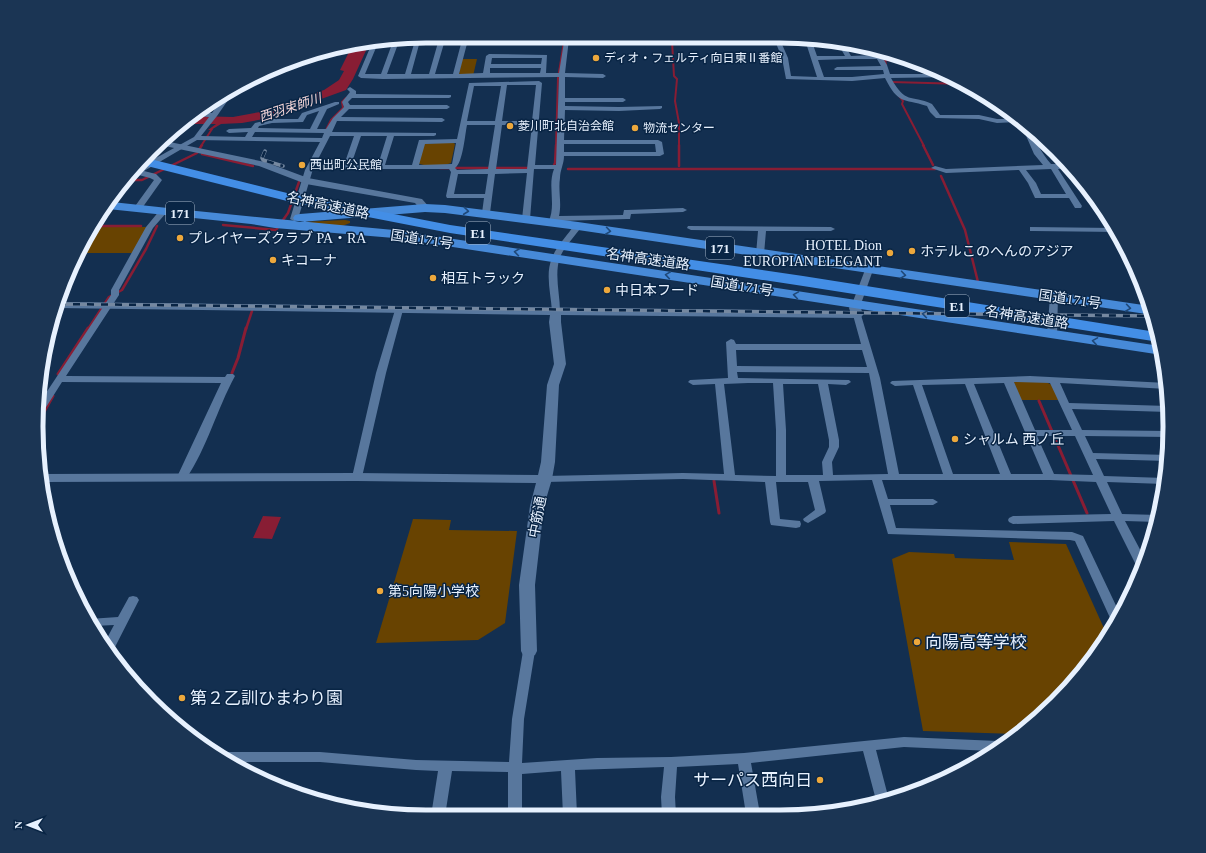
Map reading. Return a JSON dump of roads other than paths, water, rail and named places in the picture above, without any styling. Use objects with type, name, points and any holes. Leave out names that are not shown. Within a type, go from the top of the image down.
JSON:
[{"type":"highway","name":"名神高速道路","points":[[156,165],[299,192],[365,208],[426,211],[553,236]]},
{"type":"highway","name":"名神高速道路","points":[[299,192],[339,208],[405,220],[573,237],[863,290],[1053,315],[1149,324]]},
{"type":"highway","name":"国道171号","points":[[113,206],[251,220],[284,221],[381,233],[573,237],[760,254],[863,290]]},
{"type":"highway","name":"国道171号","points":[[284,221],[365,208]]},
{"type":"highway","points":[[365,208],[357,218],[356,222],[364,228],[381,233]]},
{"type":"highway","name":"国道171号","points":[[426,211],[486,213],[526,219],[553,236],[863,290],[1053,315],[1145,311]]},
{"type":"highway","name":"名神高速道路","points":[[1053,315],[1152,336]]},
{"type":"highway","name":"国道171号","points":[[1053,315],[1155,349]]},
{"type":"street","points":[[407,77],[418,43]]},
{"type":"street","points":[[431,77],[438,43]]},
{"type":"street","points":[[433,138],[436,126],[444,117],[464,43]]},
{"type":"street","points":[[565,43],[560,75],[562,100],[561,154],[555,167],[557,203],[553,236],[628,217],[627,212],[683,210]]},
{"type":"street","points":[[779,43],[784,58],[788,78],[889,80],[936,77]]},
{"type":"street","points":[[383,77],[395,44]]},
{"type":"street","points":[[809,44],[821,78]]},
{"type":"street","points":[[374,46],[360,76],[431,77],[452,84]]},
{"type":"street","points":[[844,48],[849,58]]},
{"type":"street","points":[[486,77],[489,56],[545,56],[543,76]]},
{"type":"street","points":[[814,58],[877,57],[881,60],[889,80],[904,99],[930,105],[933,112],[938,117],[979,117],[997,121],[1012,121]]},
{"type":"street","points":[[487,66],[544,66]]},
{"type":"street","points":[[837,69],[885,68]]},
{"type":"street","points":[[363,71],[371,71]]},
{"type":"street","points":[[347,107],[345,102],[351,92],[452,84],[486,77],[560,75],[603,76]]},
{"type":"street","points":[[488,196],[450,196],[453,170],[456,165],[471,84],[539,84],[526,219]]},
{"type":"street","points":[[486,213],[504,84]]},
{"type":"street","points":[[201,138],[207,126],[227,99]]},
{"type":"street","points":[[562,108],[660,109],[659,99]]},
{"type":"street","points":[[562,100],[619,101]]},
{"type":"street","points":[[247,139],[257,124],[272,121],[301,121],[304,114],[337,103]]},
{"type":"street","points":[[284,221],[335,119],[347,107],[447,107]]},
{"type":"street","points":[[312,131],[324,108]]},
{"type":"street","points":[[204,114],[215,115]]},
{"type":"street","points":[[335,119],[442,120]]},
{"type":"street","points":[[464,123],[535,123]]},
{"type":"street","points":[[229,131],[320,131],[327,135]]},
{"type":"street","points":[[347,167],[358,134]]},
{"type":"street","points":[[137,209],[158,180],[156,165],[182,147],[201,138],[316,140],[327,135],[391,134],[460,142]]},
{"type":"street","points":[[381,166],[391,134]]},
{"type":"street","points":[[1029,136],[1038,154],[1066,185],[1078,206]]},
{"type":"street","points":[[415,166],[422,142],[433,138]]},
{"type":"street","points":[[561,142],[658,142],[660,154],[561,154]]},
{"type":"street","points":[[167,144],[262,164],[299,192],[418,201],[426,211]]},
{"type":"street","points":[[310,168],[415,166],[453,170],[492,170],[555,167]]},
{"type":"street","points":[[935,168],[946,171],[1061,166]]},
{"type":"street","points":[[1021,168],[1032,182],[1038,196],[1071,196]]},
{"type":"street","points":[[44,404],[104,306],[115,293],[150,227],[163,212]]},
{"type":"street","points":[[691,228],[831,229]]},
{"type":"street","points":[[760,254],[762,228]]},
{"type":"street","points":[[1034,229],[1109,230]]},
{"type":"street","name":"中筋通","points":[[515,810],[515,766],[518,719],[529,651],[527,585],[537,506],[545,479],[548,462],[552,385],[560,364],[553,288],[553,236],[573,237]]},
{"type":"street","points":[[62,305],[556,311],[863,290],[866,348],[894,477]]},
{"type":"street","points":[[357,477],[381,372],[398,310]]},
{"type":"street","points":[[733,380],[731,344],[866,348]]},
{"type":"street","points":[[732,369],[872,370]]},
{"type":"street","points":[[59,379],[229,378],[208,420],[191,462],[182,477]]},
{"type":"street","points":[[895,383],[1030,379],[1161,386]]},
{"type":"street","points":[[693,382],[733,380],[823,383],[846,382]]},
{"type":"street","points":[[1008,380],[1050,477]]},
{"type":"street","points":[[719,381],[730,477]]},
{"type":"street","points":[[1054,381],[1118,517],[1141,556]]},
{"type":"street","points":[[778,382],[781,430],[776,479],[775,522],[796,524]]},
{"type":"street","points":[[969,382],[1007,477]]},
{"type":"street","points":[[823,383],[834,440],[834,447],[827,462],[828,478]]},
{"type":"street","points":[[917,383],[949,477]]},
{"type":"street","points":[[1067,406],[1162,409]]},
{"type":"street","points":[[1031,433],[1079,432],[1163,434]]},
{"type":"street","points":[[1090,456],[1162,458]]},
{"type":"street","points":[[46,478],[357,477],[545,479],[730,477],[776,479],[876,477],[1050,477],[1159,481]]},
{"type":"street","points":[[876,477],[892,531],[1072,536],[1079,539],[1114,614]]},
{"type":"street","points":[[808,519],[821,511],[814,478]]},
{"type":"street","points":[[884,502],[933,502]]},
{"type":"street","points":[[1012,520],[1118,517],[1152,518]]},
{"type":"street","points":[[110,643],[132,600]]},
{"type":"street","points":[[96,622],[122,621]]},
{"type":"street","points":[[232,757],[320,757],[409,764],[515,766],[524,769],[597,763],[671,762],[744,758],[904,742],[992,746]]},
{"type":"street","points":[[868,746],[882,796]]},
{"type":"street","points":[[744,758],[752,810]]},
{"type":"street","points":[[669,810],[668,797],[671,762]]},
{"type":"street","points":[[439,810],[446,765]]},
{"type":"street","points":[[567,766],[569,775],[570,810]]},
{"type":"water","name":"西羽束師川","points":[[367,47],[353,79],[346,90],[269,118],[242,123],[221,124],[211,130],[208,130],[216,124],[191,124],[201,116],[233,117],[260,112],[324,90],[339,80],[344,71],[340,70],[350,51]]},
{"type":"water","points":[[263,516],[281,517],[272,539],[253,538]]},
{"type":"waterway","points":[[556,146],[558,78],[564,43]]},
{"type":"waterway","points":[[672,43],[674,76],[677,79],[675,101],[679,123],[679,166]]},
{"type":"waterway","points":[[886,65],[885,60],[894,60]]},
{"type":"waterway","points":[[891,82],[950,84]]},
{"type":"waterway","points":[[899,96],[903,101],[902,104],[924,146]]},
{"type":"waterway","points":[[326,130],[331,120],[343,108],[342,102],[346,98]]},
{"type":"waterway","points":[[201,146],[212,129]]},
{"type":"waterway","points":[[198,151],[202,145]]},
{"type":"waterway","points":[[553,167],[555,163],[556,145]]},
{"type":"waterway","points":[[923,145],[933,165]]},
{"type":"waterway","points":[[133,180],[142,180],[197,153]]},
{"type":"waterway","points":[[202,154],[253,166]]},
{"type":"waterway","points":[[440,168],[530,168]]},
{"type":"waterway","points":[[568,169],[935,169]]},
{"type":"waterway","points":[[941,176],[965,230],[978,282]]},
{"type":"waterway","points":[[223,225],[276,230],[288,213],[299,182]]},
{"type":"waterway","points":[[100,226],[141,226]]},
{"type":"waterway","points":[[88,329],[109,297],[122,290],[146,249],[157,226]]},
{"type":"waterway","points":[[246,329],[252,311]]},
{"type":"waterway","points":[[58,374],[88,328]]},
{"type":"waterway","points":[[232,373],[238,358],[246,328]]},
{"type":"waterway","points":[[44,413],[53,396]]},
{"type":"waterway","points":[[1039,401],[1087,513]]},
{"type":"waterway","points":[[714,481],[719,513]]},
{"type":"railway","points":[[265,151],[262,158],[263,160],[283,166]]},
{"type":"railway","points":[[63,304],[1147,316]]},
{"type":"place","name":"ディオ・フェルティ向日東Ⅱ番館","points":[[596,58]]},
{"type":"place","name":"菱川町北自治会館","points":[[510,126]]},
{"type":"place","name":"物流センター","points":[[635,128]]},
{"type":"place","name":"西出町公民館","points":[[302,165]]},
{"type":"place","name":"プレイヤーズクラブ PA・RA","points":[[180,238]]},
{"type":"place","name":"ホテルこのへんのアジア","points":[[912,251]]},
{"type":"place","name":"HOTEL Dion EUROPIAN ELEGANT","points":[[890,253]]},
{"type":"place","name":"キコーナ","points":[[273,260]]},
{"type":"place","name":"相互トラック","points":[[433,278]]},
{"type":"place","name":"中日本フード","points":[[607,290]]},
{"type":"place","name":"シャルム 西ノ丘","points":[[955,439]]},
{"type":"place","name":"第5向陽小学校","points":[[380,591]]},
{"type":"place","name":"向陽高等学校","points":[[917,642]]},
{"type":"place","name":"第２乙訓ひまわり園","points":[[182,698]]},
{"type":"place","name":"サーパス西向日","points":[[820,780]]}]
